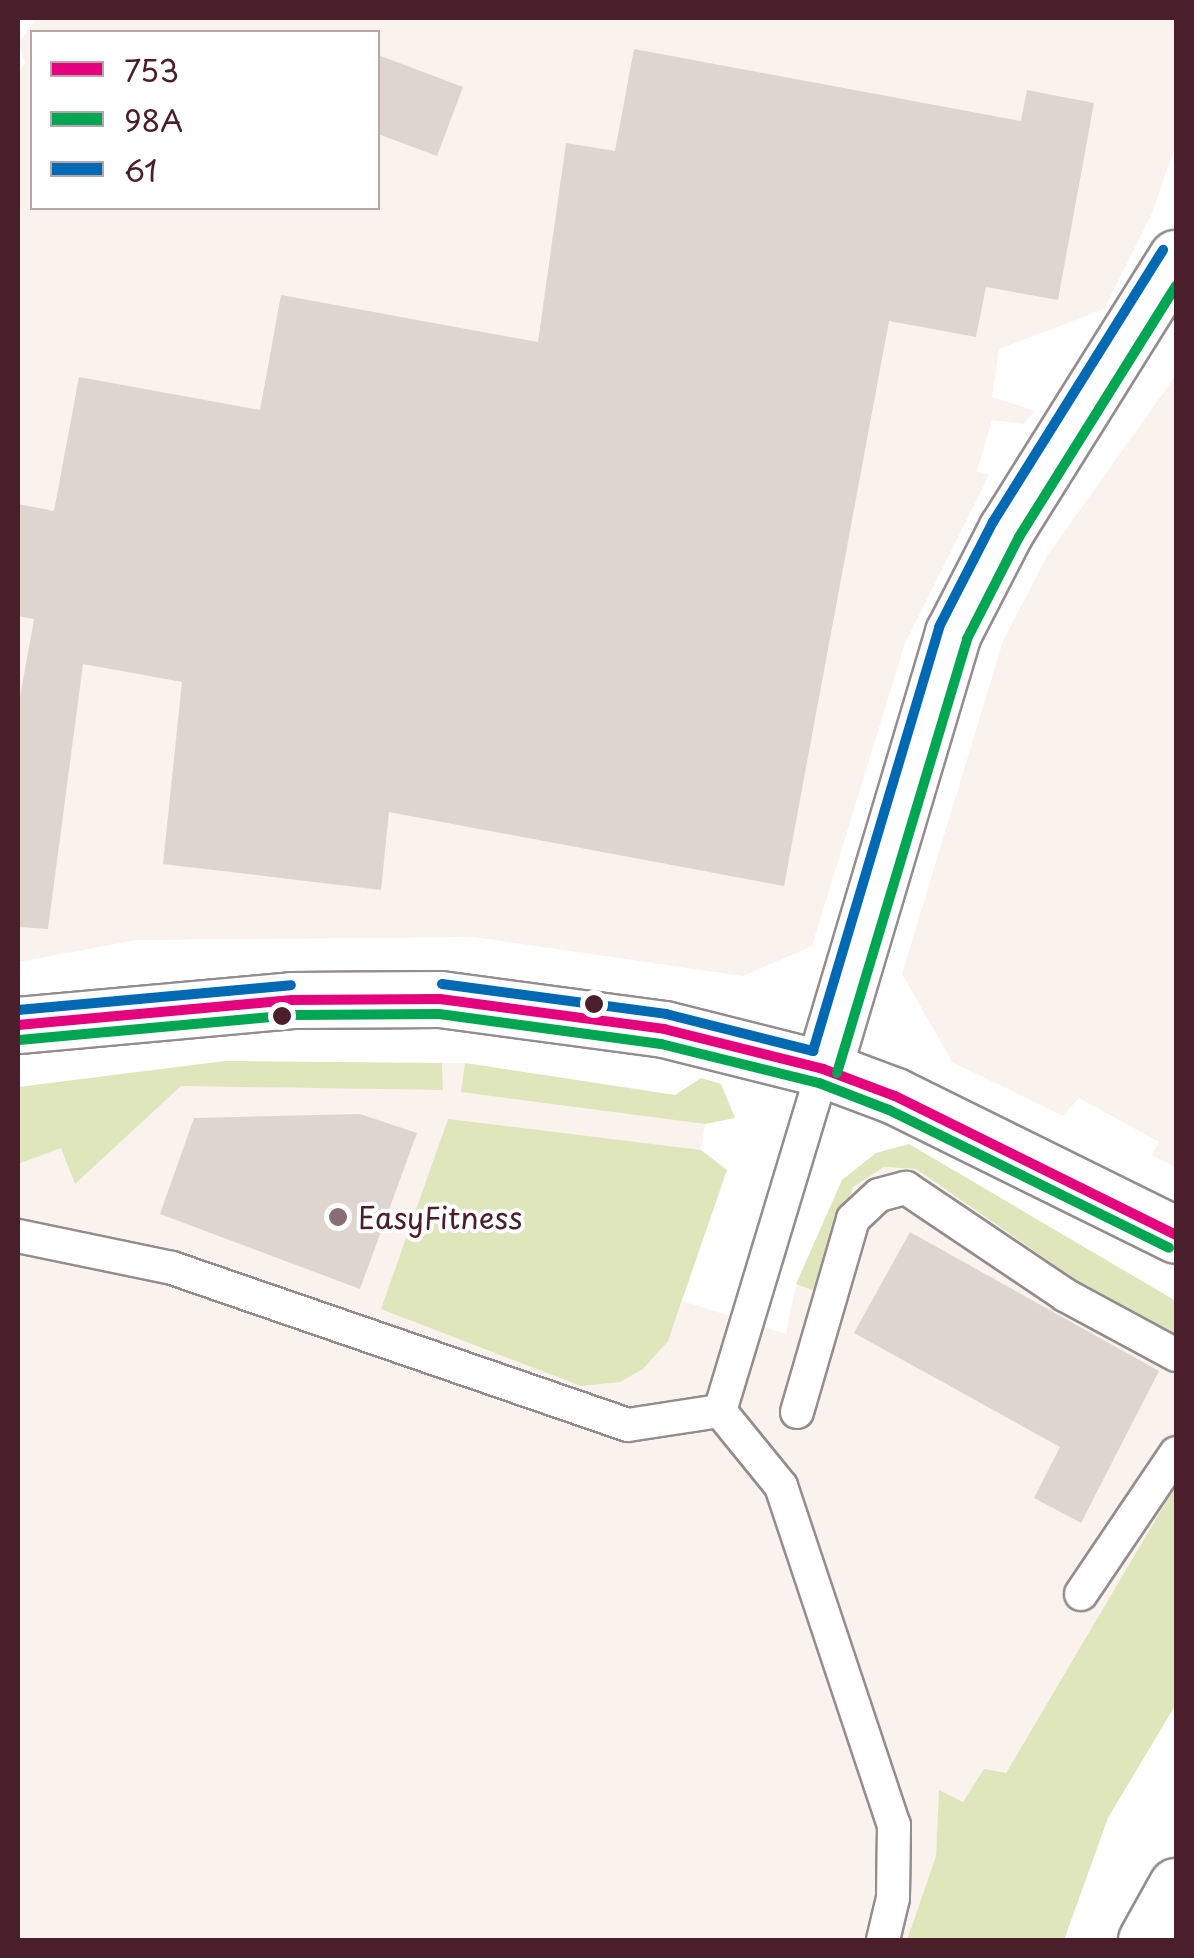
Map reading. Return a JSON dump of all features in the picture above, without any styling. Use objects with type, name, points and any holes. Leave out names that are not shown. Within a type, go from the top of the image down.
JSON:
[{"type":"street","points":[[823,1069],[953,633],[1006,530],[1176,258]]},
{"type":"street","points":[[18,1025],[292,1000],[440,999],[664,1029],[823,1069],[962,1126],[1176,1235]]},
{"type":"street","points":[[1146,1940],[1176,1886]]},
{"type":"lane","points":[[720,1411],[823,1069]]},
{"type":"lane","points":[[798,1412],[854,1219],[879,1194],[906,1188],[1065,1295],[1176,1355]]},
{"type":"lane","points":[[18,1236],[172,1268],[628,1425],[720,1411]]},
{"type":"lane","points":[[720,1411],[781,1486],[894,1825],[893,1898],[883,1940]]},
{"type":"lane","points":[[1082,1594],[1176,1452]]},
{"type":"shaded area","points":[[38,18],[1176,18],[1176,144],[1152,213],[1104,309],[999,349],[992,397],[1035,411],[1023,424],[992,420],[977,471],[989,475],[905,643],[812,946],[743,976],[474,937],[136,940],[18,962],[18,73],[25,63],[18,43]]},
{"type":"shaded area","points":[[1176,375],[1176,1168],[1152,1155],[1159,1142],[1079,1098],[1063,1116],[952,1062],[902,974],[1003,641],[1047,556]]},
{"type":"shaded area","points":[[442,1063],[465,1063],[462,1092],[705,1124],[701,1150],[448,1120],[667,1341],[683,1301],[786,1334],[796,1284],[815,1291],[853,1187],[884,1167],[916,1169],[1072,1277],[1176,1334],[1176,1485],[1005,1774],[963,1802],[939,1791],[936,1856],[907,1940],[18,1940],[18,1164],[62,1147],[75,1183],[181,1086],[443,1089]]},
{"type":"green space","points":[[225,1061],[442,1063],[443,1090],[181,1086],[75,1184],[61,1148],[18,1164],[18,1087]]},
{"type":"green space","points":[[465,1063],[675,1095],[701,1078],[721,1084],[735,1118],[705,1124],[461,1092]]},
{"type":"green space","points":[[448,1119],[701,1150],[727,1170],[668,1341],[643,1369],[620,1382],[581,1386],[381,1309]]},
{"type":"green space","points":[[909,1144],[1176,1301],[1176,1334],[1072,1277],[916,1169],[884,1167],[853,1187],[815,1291],[796,1284],[842,1180],[876,1153]]},
{"type":"green space","points":[[1176,1485],[1176,1704],[1108,1818],[1064,1940],[907,1940],[936,1856],[939,1790],[963,1802],[984,1769],[1006,1773]]},
{"type":"building","points":[[634,49],[1021,121],[1027,90],[1094,103],[1058,300],[986,287],[976,337],[889,321],[784,886],[389,812],[381,890],[163,864],[182,682],[83,664],[48,929],[18,927],[18,708],[34,619],[18,616],[18,504],[54,511],[79,377],[260,410],[281,295],[538,342],[566,143],[615,151]]},
{"type":"building","points":[[380,56],[463,87],[437,156],[380,135]]},
{"type":"building","points":[[360,1114],[417,1133],[360,1289],[160,1214],[194,1118]]},
{"type":"building","points":[[910,1232],[1159,1371],[1081,1523],[1034,1498],[1060,1447],[854,1333]]},
{"type":"transit line","name":"61","points":[[442,984],[666,1014],[813,1051],[939,627],[993,522],[1163,250]]},
{"type":"transit line","name":"98A","points":[[837,1073],[967,639],[1019,537],[1176,286]]},
{"type":"transit line","name":"61","points":[[18,1010],[291,985]]},
{"type":"transit line","name":"753","points":[[18,1025],[292,1000],[440,999],[664,1029],[823,1069],[895,1096],[1176,1235]]},
{"type":"transit line","name":"98A","points":[[19,1040],[293,1015],[439,1014],[661,1044],[819,1083],[889,1110],[1169,1248]]},
{"type":"place","name":"EasyFitness","points":[[338,1217]]}]
